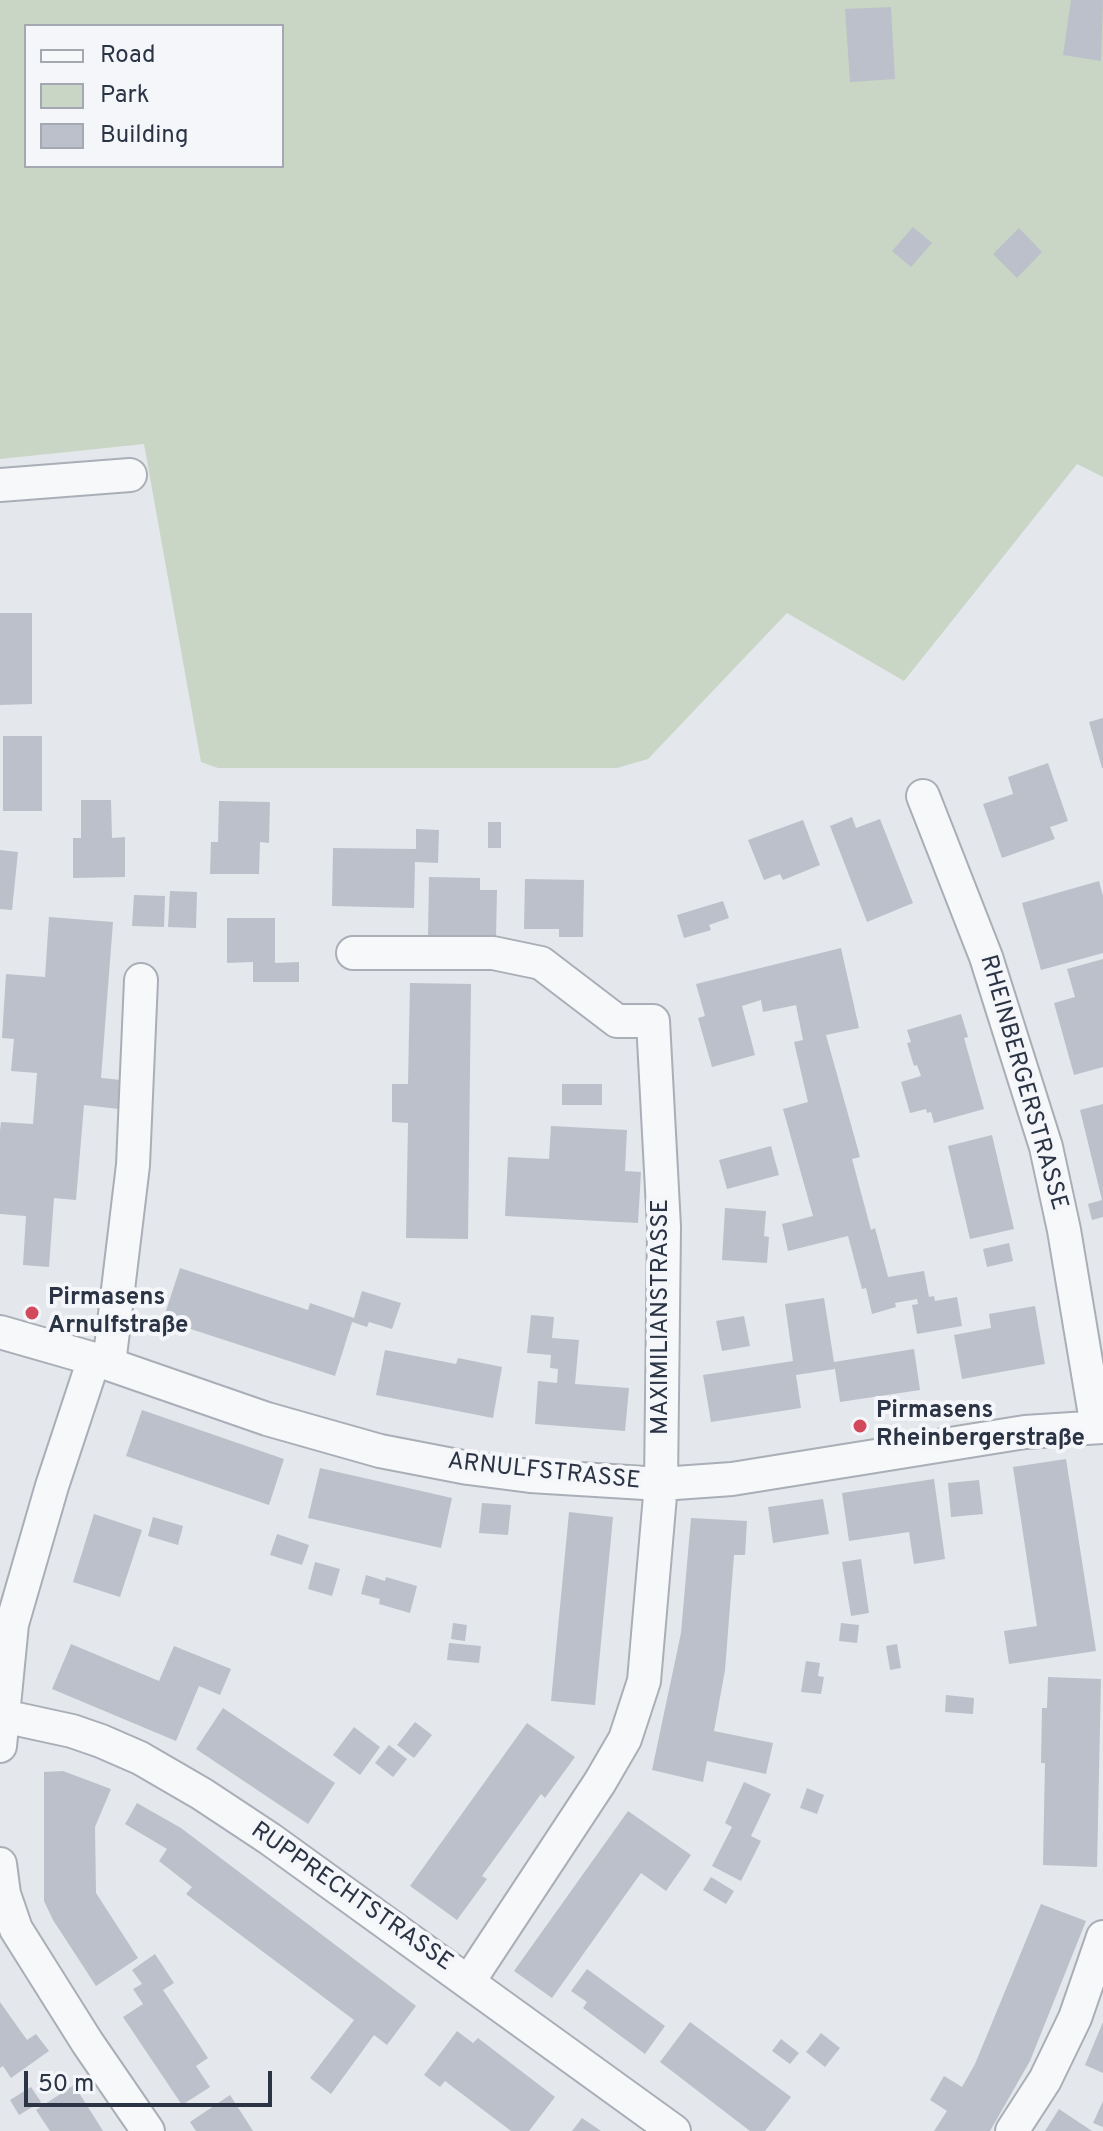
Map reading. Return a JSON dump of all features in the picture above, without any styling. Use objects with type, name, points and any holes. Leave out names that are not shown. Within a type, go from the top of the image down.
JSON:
[{"type":"street","points":[[0,485],[130,475]]},
{"type":"street","name":"RHEINBERGERSTRASSE","points":[[923,796],[986,957],[1046,1147],[1100,1427]]},
{"type":"street","name":"MAXIMILIANSTRASSE","points":[[353,953],[493,953],[541,963],[617,1021],[653,1021],[664,1227],[661,1484],[644,1681],[625,1739],[600,1782],[469,1981]]},
{"type":"street","points":[[1,1731],[12,1624],[52,1486],[102,1362],[133,1165],[141,980]]},
{"type":"street","name":"ARNULFSTRASSE","points":[[0,1332],[102,1362],[267,1419],[380,1451],[530,1476],[661,1484],[732,1479],[1025,1432],[1100,1427]]},
{"type":"street","name":"RUPPRECHTSTRASSE","points":[[1,1731],[72,1731],[140,1758],[165,1772],[270,1839],[674,2131]]},
{"type":"street","points":[[0,1864],[4,1894],[16,1929],[148,2131]]},
{"type":"street","points":[[1012,2131],[1045,2080],[1075,2018],[1103,1937]]},
{"type":"green space","points":[[0,0],[1103,0],[1103,477],[1077,464],[904,681],[787,613],[648,759],[617,768],[218,768],[201,762],[144,444],[0,459]]},
{"type":"building","points":[[1071,0],[1103,0],[1101,61],[1063,55]]},
{"type":"building","points":[[891,7],[895,79],[850,82],[845,9]]},
{"type":"building","points":[[913,227],[932,243],[911,267],[892,251]]},
{"type":"building","points":[[1019,228],[1042,252],[1017,278],[993,254]]},
{"type":"building","points":[[0,613],[32,613],[32,704],[0,705]]},
{"type":"building","points":[[1103,718],[1103,768],[1102,768],[1089,722]]},
{"type":"building","points":[[3,736],[42,736],[42,811],[3,811]]},
{"type":"building","points":[[1048,763],[1068,821],[1050,827],[1055,839],[1002,858],[983,804],[1013,794],[1008,777]]},
{"type":"building","points":[[81,800],[111,800],[112,838],[125,837],[125,877],[73,878],[73,838],[81,838]]},
{"type":"building","points":[[219,801],[270,802],[269,843],[260,842],[259,874],[210,874],[211,842],[218,842]]},
{"type":"building","points":[[852,817],[856,828],[880,819],[913,903],[867,922],[830,826]]},
{"type":"building","points":[[803,820],[820,865],[783,880],[780,874],[764,880],[748,840]]},
{"type":"building","points":[[488,822],[501,822],[501,848],[488,848]]},
{"type":"building","points":[[416,829],[439,830],[438,863],[415,862],[414,908],[332,906],[333,848],[416,849]]},
{"type":"building","points":[[0,850],[18,852],[12,910],[0,909]]},
{"type":"building","points":[[429,877],[480,878],[480,890],[497,890],[496,938],[428,937]]},
{"type":"building","points":[[525,879],[584,880],[583,937],[559,937],[559,929],[524,929]]},
{"type":"building","points":[[1099,881],[1103,896],[1103,953],[1041,970],[1022,903]]},
{"type":"building","points":[[170,891],[197,892],[196,928],[168,927]]},
{"type":"building","points":[[134,895],[165,896],[164,927],[132,926]]},
{"type":"building","points":[[723,901],[729,918],[709,925],[711,930],[684,938],[677,915]]},
{"type":"building","points":[[49,917],[113,922],[101,1078],[121,1080],[119,1109],[84,1105],[76,1200],[54,1198],[49,1267],[23,1265],[26,1216],[0,1214],[0,1131],[1,1122],[33,1124],[37,1073],[11,1071],[14,1039],[2,1038],[6,974],[45,977]]},
{"type":"building","points":[[227,918],[275,918],[275,963],[299,962],[299,982],[253,982],[253,962],[227,963]]},
{"type":"building","points":[[841,948],[859,1028],[826,1035],[860,1157],[852,1159],[871,1230],[875,1228],[888,1277],[924,1271],[929,1297],[934,1296],[935,1301],[957,1297],[962,1326],[917,1334],[912,1305],[918,1304],[917,1299],[895,1303],[896,1307],[872,1314],[848,1236],[788,1251],[782,1224],[813,1216],[783,1109],[808,1102],[794,1042],[803,1040],[796,1005],[763,1012],[761,1000],[742,1006],[755,1055],[712,1067],[698,1018],[705,1016],[696,984]]},
{"type":"building","points":[[1103,959],[1103,1067],[1074,1075],[1054,1003],[1075,997],[1067,969]]},
{"type":"building","points":[[410,983],[471,984],[468,1239],[406,1238],[408,1123],[392,1122],[392,1084],[408,1084]]},
{"type":"building","points":[[961,1014],[968,1037],[964,1038],[984,1109],[934,1123],[931,1112],[927,1113],[926,1109],[910,1113],[901,1082],[921,1076],[917,1065],[914,1066],[907,1043],[911,1042],[907,1030]]},
{"type":"building","points":[[562,1084],[602,1084],[602,1105],[562,1105]]},
{"type":"building","points":[[1103,1104],[1103,1217],[1092,1220],[1088,1204],[1102,1200],[1080,1110]]},
{"type":"building","points":[[551,1126],[627,1130],[625,1171],[641,1172],[638,1223],[505,1216],[508,1157],[549,1159]]},
{"type":"building","points":[[992,1135],[1014,1229],[970,1239],[948,1146]]},
{"type":"building","points":[[771,1146],[779,1175],[727,1189],[719,1160]]},
{"type":"building","points":[[725,1208],[766,1211],[764,1236],[769,1237],[767,1263],[722,1260]]},
{"type":"building","points":[[1009,1243],[1013,1261],[987,1267],[983,1249]]},
{"type":"building","points":[[180,1268],[308,1310],[310,1303],[354,1318],[362,1291],[401,1303],[392,1329],[369,1322],[367,1327],[352,1322],[335,1376],[163,1320]]},
{"type":"building","points":[[824,1298],[834,1362],[914,1349],[920,1390],[840,1402],[835,1369],[796,1375],[801,1408],[711,1422],[703,1375],[793,1361],[785,1304]]},
{"type":"building","points":[[1035,1306],[1045,1364],[962,1379],[954,1335],[991,1328],[989,1314]]},
{"type":"building","points":[[531,1315],[554,1317],[552,1338],[579,1340],[575,1384],[629,1388],[625,1431],[535,1424],[538,1381],[557,1383],[558,1369],[550,1368],[551,1355],[527,1353]]},
{"type":"building","points":[[744,1316],[750,1346],[722,1351],[716,1321]]},
{"type":"building","points":[[385,1350],[456,1364],[458,1358],[502,1367],[493,1418],[376,1395]]},
{"type":"building","points":[[142,1410],[284,1459],[269,1505],[126,1456]]},
{"type":"building","points":[[1066,1459],[1096,1651],[1009,1664],[1004,1631],[1037,1626],[1013,1467]]},
{"type":"building","points":[[320,1468],[452,1498],[441,1548],[308,1518]]},
{"type":"building","points":[[934,1479],[945,1559],[914,1564],[909,1532],[849,1541],[842,1493]]},
{"type":"building","points":[[979,1480],[983,1514],[951,1517],[948,1483]]},
{"type":"building","points":[[823,1499],[829,1534],[773,1543],[768,1507]]},
{"type":"building","points":[[482,1503],[511,1505],[508,1535],[479,1533]]},
{"type":"building","points":[[569,1512],[613,1517],[595,1705],[551,1701]]},
{"type":"building","points":[[94,1514],[142,1530],[120,1597],[73,1582]]},
{"type":"building","points":[[153,1517],[183,1526],[178,1545],[148,1536]]},
{"type":"building","points":[[691,1518],[747,1521],[745,1555],[734,1555],[725,1670],[714,1731],[773,1743],[766,1774],[707,1761],[703,1782],[652,1770],[681,1633]]},
{"type":"building","points":[[277,1534],[309,1545],[302,1565],[270,1555]]},
{"type":"building","points":[[861,1559],[869,1613],[851,1616],[842,1562]]},
{"type":"building","points":[[315,1562],[340,1569],[332,1596],[308,1589]]},
{"type":"building","points":[[366,1575],[417,1586],[410,1613],[379,1604],[380,1599],[361,1594]]},
{"type":"building","points":[[453,1623],[467,1625],[465,1641],[451,1639]]},
{"type":"building","points":[[841,1623],[859,1625],[857,1643],[839,1641]]},
{"type":"building","points":[[449,1643],[481,1646],[479,1663],[447,1660]]},
{"type":"building","points":[[71,1644],[159,1681],[174,1646],[231,1669],[220,1695],[199,1686],[176,1741],[52,1689]]},
{"type":"building","points":[[897,1644],[901,1668],[890,1670],[886,1646]]},
{"type":"building","points":[[806,1661],[820,1663],[818,1676],[824,1677],[821,1694],[801,1692]]},
{"type":"building","points":[[1048,1677],[1101,1679],[1097,1867],[1043,1865],[1045,1763],[1041,1763],[1042,1708],[1047,1708]]},
{"type":"building","points":[[946,1695],[974,1698],[973,1714],[945,1712]]},
{"type":"building","points":[[223,1708],[335,1783],[308,1824],[196,1749]]},
{"type":"building","points":[[415,1722],[432,1735],[414,1758],[397,1745]]},
{"type":"building","points":[[527,1723],[575,1757],[545,1798],[541,1794],[482,1876],[487,1879],[457,1920],[410,1886]]},
{"type":"building","points":[[354,1727],[380,1747],[360,1775],[333,1755]]},
{"type":"building","points":[[389,1745],[407,1759],[393,1777],[375,1763]]},
{"type":"building","points":[[63,1771],[111,1789],[95,1827],[96,1893],[138,1958],[96,1986],[44,1901],[44,1772]]},
{"type":"building","points":[[744,1782],[771,1794],[751,1836],[761,1841],[741,1881],[712,1866],[732,1827],[725,1823]]},
{"type":"building","points":[[807,1788],[824,1795],[817,1814],[800,1808]]},
{"type":"building","points":[[137,1803],[181,1828],[416,2006],[387,2045],[374,2035],[331,2094],[310,2078],[354,2020],[186,1894],[192,1887],[159,1861],[167,1849],[125,1824]]},
{"type":"building","points":[[628,1811],[691,1855],[666,1891],[641,1873],[552,1998],[514,1971]]},
{"type":"building","points":[[711,1877],[734,1891],[726,1904],[703,1890]]},
{"type":"building","points":[[1041,1904],[1086,1921],[1030,2061],[990,2131],[934,2131],[947,2111],[930,2100],[944,2076],[962,2087],[975,2064]]},
{"type":"building","points":[[155,1954],[174,1983],[163,1990],[208,2058],[196,2066],[210,2087],[182,2105],[123,2017],[143,2004],[133,1989],[142,1984],[132,1970]]},
{"type":"building","points":[[587,1969],[665,2026],[645,2054],[583,2008],[587,2002],[571,1991]]},
{"type":"building","points":[[0,2002],[27,2040],[36,2034],[49,2051],[11,2078],[3,2066],[0,2068]]},
{"type":"building","points":[[690,2022],[791,2097],[765,2131],[750,2131],[660,2062]]},
{"type":"building","points":[[1103,2022],[1103,2073],[1085,2065]]},
{"type":"building","points":[[457,2031],[473,2043],[478,2038],[555,2097],[529,2131],[511,2131],[445,2081],[440,2087],[424,2075]]},
{"type":"building","points":[[821,2033],[840,2048],[825,2067],[806,2052]]},
{"type":"building","points":[[781,2039],[799,2053],[790,2064],[772,2051]]},
{"type":"building","points":[[74,2085],[103,2131],[50,2131],[36,2110]]},
{"type":"building","points":[[31,2087],[41,2102],[19,2115],[10,2100]]},
{"type":"building","points":[[230,2095],[253,2131],[196,2131],[190,2122]]},
{"type":"building","points":[[1103,2101],[1103,2127],[1093,2123]]},
{"type":"building","points":[[1059,2109],[1092,2131],[1045,2131]]},
{"type":"building","points":[[582,2118],[601,2131],[572,2131]]},
{"type":"place","name":"Pirmasens Arnulfstraße","points":[[32,1313]]},
{"type":"place","name":"Pirmasens Rheinbergerstraße","points":[[860,1426]]}]
